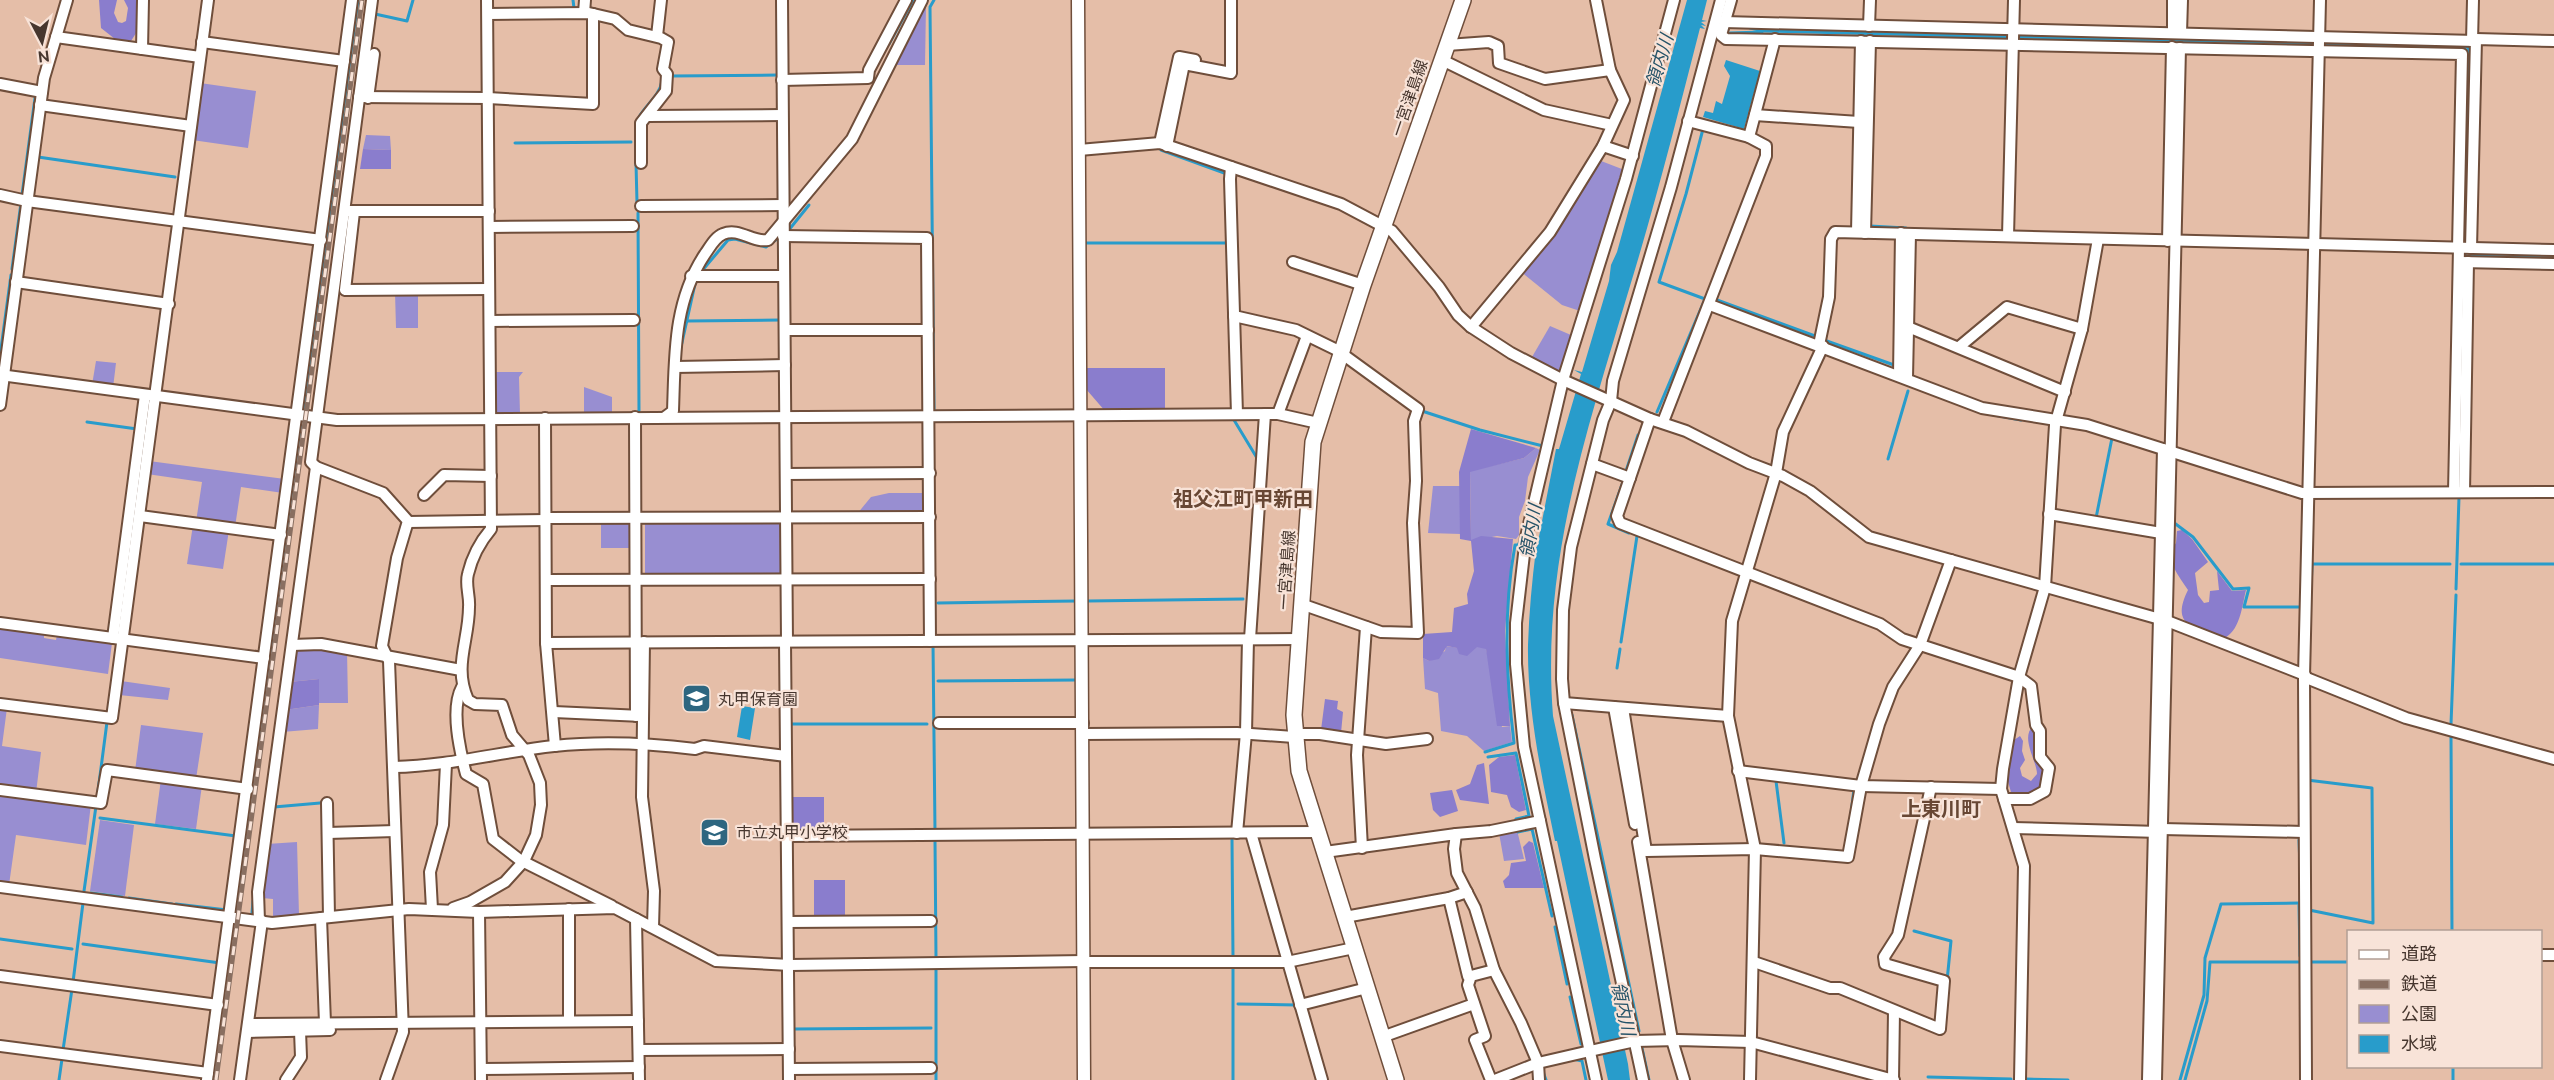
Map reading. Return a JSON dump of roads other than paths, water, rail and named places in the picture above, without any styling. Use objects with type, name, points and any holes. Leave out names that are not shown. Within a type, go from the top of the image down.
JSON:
[{"type":"main road","name":"一宮津島線","points":[[1396,1080],[1299,771],[1294,735],[1301,604],[1311,456],[1318,423],[1363,285],[1463,0]]},
{"type":"street","points":[[0,405],[2,376],[42,92],[67,0]]},
{"type":"street","points":[[142,49],[143,0]]},
{"type":"street","points":[[0,704],[112,718],[118,639],[150,396],[169,304],[208,0]]},
{"type":"street","points":[[0,1046],[208,1077],[352,0]]},
{"type":"street","points":[[372,0],[364,98],[311,462],[316,467],[383,493],[408,522],[635,517],[930,517]]},
{"type":"street","points":[[450,909],[470,902],[505,882],[524,861],[536,835],[542,792],[529,755],[512,735],[502,705],[475,704],[468,700],[461,670],[461,655],[470,608],[468,573],[476,550],[491,529],[487,0]]},
{"type":"street","points":[[364,98],[488,98],[593,104],[589,14],[585,0]]},
{"type":"street","points":[[657,36],[660,0]]},
{"type":"street","points":[[782,0],[789,1075],[931,1068]]},
{"type":"street","points":[[782,80],[868,78],[868,70],[906,0]]},
{"type":"street","points":[[665,417],[673,411],[675,345],[691,276],[716,239],[723,234],[738,233],[763,241],[768,240],[783,224],[852,139],[922,0]]},
{"type":"street","points":[[1078,0],[1084,1080]]},
{"type":"street","points":[[1163,144],[1184,64],[1231,73],[1224,0]]},
{"type":"street","points":[[1228,46],[1231,0]]},
{"type":"street","points":[[1471,327],[1550,232],[1603,146],[1624,95],[1610,69],[1596,0]]},
{"type":"street","points":[[1596,1080],[1592,1050],[1540,821],[1520,712],[1516,623],[1526,537],[1565,381],[1633,156],[1674,0]]},
{"type":"street","points":[[1643,1080],[1564,703],[1562,650],[1567,576],[1577,518],[1613,381],[1671,187],[1721,0]]},
{"type":"street","points":[[1731,0],[1721,35],[1726,39],[2462,54],[2459,248],[2464,262],[2459,492]]},
{"type":"street","points":[[1863,0],[1866,26]]},
{"type":"street","points":[[1866,26],[1870,0]]},
{"type":"street","points":[[2008,236],[2014,0]]},
{"type":"street","points":[[2173,0],[2177,33]]},
{"type":"street","points":[[2177,33],[2182,0]]},
{"type":"street","points":[[2306,1080],[2305,676],[2320,0]]},
{"type":"street","points":[[2466,0],[2471,41]]},
{"type":"street","points":[[2471,248],[2473,0]]},
{"type":"street","points":[[488,14],[589,14],[615,19],[628,30],[657,36],[668,42],[663,69],[667,74],[666,90],[641,123],[641,163]]},
{"type":"street","points":[[1724,22],[2471,41],[2476,39],[2554,40]]},
{"type":"street","points":[[56,37],[200,57]]},
{"type":"street","points":[[1749,137],[1775,39]]},
{"type":"street","points":[[1861,232],[1859,122],[1865,41]]},
{"type":"street","points":[[1861,232],[1865,41]]},
{"type":"street","points":[[202,42],[344,61]]},
{"type":"street","points":[[1444,52],[1489,42],[1498,46],[1499,63],[1522,73],[1545,79],[1610,69]]},
{"type":"street","points":[[2156,1080],[2163,620],[2176,47]]},
{"type":"street","points":[[1444,52],[1545,110],[1612,125]]},
{"type":"street","points":[[364,98],[374,54]]},
{"type":"street","points":[[0,84],[42,92]]},
{"type":"street","points":[[40,105],[191,126]]},
{"type":"street","points":[[647,116],[782,115]]},
{"type":"street","points":[[1755,115],[1859,122]]},
{"type":"street","points":[[1663,422],[1675,386],[1710,304],[1766,156],[1766,146],[1749,137],[1688,121]]},
{"type":"street","points":[[1079,150],[1163,144],[1341,204],[1392,231],[1471,327],[1565,381],[1650,419],[1663,422],[1809,490],[1869,537],[2163,620],[2406,718],[2554,759]]},
{"type":"street","points":[[1603,146],[1633,156]]},
{"type":"street","points":[[1232,167],[1230,179],[1237,414]]},
{"type":"street","points":[[0,195],[27,201],[321,240]]},
{"type":"street","points":[[641,206],[783,205]]},
{"type":"street","points":[[349,211],[489,211]]},
{"type":"street","points":[[349,211],[345,290],[489,289]]},
{"type":"street","points":[[489,227],[633,226]]},
{"type":"street","points":[[1750,1080],[1755,849],[1728,716],[1732,621],[1776,473],[1783,432],[1821,346],[1829,297],[1831,239],[1835,232],[2554,250]]},
{"type":"street","points":[[1903,376],[1908,327],[1906,234]]},
{"type":"street","points":[[1903,376],[1906,234]]},
{"type":"street","points":[[783,236],[927,238],[930,641]]},
{"type":"street","points":[[2020,1080],[2025,879],[2024,866],[2003,794],[2019,677],[2045,586],[2056,419],[2082,329],[2098,239]]},
{"type":"street","points":[[1293,262],[1363,285]]},
{"type":"street","points":[[2464,262],[2554,264]]},
{"type":"street","points":[[691,276],[784,276]]},
{"type":"street","points":[[16,282],[169,304]]},
{"type":"street","points":[[1710,304],[1982,408],[2087,425],[2309,493],[2554,492]]},
{"type":"street","points":[[1959,347],[2007,307],[2082,329]]},
{"type":"street","points":[[1234,316],[1307,336],[1341,352],[1418,409],[1414,421],[1416,481],[1413,523],[1418,633],[1381,632],[1301,604]]},
{"type":"street","points":[[490,321],[634,320]]},
{"type":"street","points":[[1908,327],[2065,392]]},
{"type":"street","points":[[785,330],[928,330]]},
{"type":"street","points":[[1278,414],[1307,336]]},
{"type":"street","points":[[675,366],[785,365]]},
{"type":"street","points":[[2,376],[317,419],[1278,414],[1318,423]]},
{"type":"street","points":[[118,639],[140,516],[150,396]]},
{"type":"street","points":[[1237,833],[1246,733],[1249,639],[1265,414]]},
{"type":"street","points":[[635,417],[636,580],[640,642],[640,716],[643,743],[642,797],[654,891],[653,927]]},
{"type":"street","points":[[545,418],[546,643],[554,712],[555,746]]},
{"type":"street","points":[[1650,419],[1617,516],[1620,523],[1880,624],[1902,639],[2019,677],[2031,686],[2036,725],[2040,731],[2040,757],[2049,768],[2045,791],[2030,799],[1931,787],[1862,786],[1832,780],[1814,782],[1738,771]]},
{"type":"street","points":[[1592,464],[1630,478]]},
{"type":"street","points":[[240,1080],[260,921],[258,892],[316,467]]},
{"type":"street","points":[[786,474],[930,474]]},
{"type":"street","points":[[423,495],[444,475],[491,476]]},
{"type":"street","points":[[2049,514],[2165,533]]},
{"type":"street","points":[[140,516],[281,535]]},
{"type":"street","points":[[386,1080],[402,1026],[396,911],[394,767],[389,661],[382,646],[398,558],[408,522]]},
{"type":"street","points":[[1646,851],[1755,849],[1848,857],[1862,786],[1893,687],[1920,645],[1952,560]]},
{"type":"street","points":[[546,580],[930,579]]},
{"type":"street","points":[[0,623],[264,658]]},
{"type":"street","points":[[1362,848],[1358,739],[1366,627]]},
{"type":"street","points":[[546,643],[1299,639]]},
{"type":"street","points":[[292,645],[321,644],[461,670]]},
{"type":"street","points":[[463,685],[459,692],[458,712],[462,760],[466,774],[483,784],[493,839],[524,861],[716,961],[790,965],[1287,962],[1354,948]]},
{"type":"street","points":[[1564,703],[1728,716]]},
{"type":"street","points":[[1619,708],[1646,851],[1675,1040]]},
{"type":"street","points":[[1619,708],[1675,1040],[1684,1080]]},
{"type":"street","points":[[554,712],[640,716]]},
{"type":"street","points":[[939,723],[1083,729],[1320,734],[1386,744],[1427,739]]},
{"type":"street","points":[[394,767],[446,764],[555,746],[616,742],[786,756]]},
{"type":"street","points":[[432,909],[430,872],[443,825],[446,764]]},
{"type":"street","points":[[0,790],[101,803],[107,770],[248,789]]},
{"type":"street","points":[[1754,962],[1830,988],[1840,988],[1940,1029],[1944,981],[1885,964],[1884,957],[1898,935],[1931,787]]},
{"type":"street","points":[[325,1023],[327,803]]},
{"type":"street","points":[[1325,852],[1491,831],[1540,821]]},
{"type":"street","points":[[2013,828],[2304,832]]},
{"type":"street","points":[[328,833],[395,831]]},
{"type":"street","points":[[2148,1080],[2159,831]]},
{"type":"street","points":[[788,836],[1319,832]]},
{"type":"street","points":[[1251,833],[1322,1080]]},
{"type":"street","points":[[1456,834],[1454,849],[1457,873],[1482,927],[1494,970],[1538,1063],[1539,1080]]},
{"type":"street","points":[[0,887],[260,921],[432,909],[479,912],[615,908]]},
{"type":"street","points":[[1345,917],[1449,898],[1467,891]]},
{"type":"street","points":[[1449,898],[1468,976],[1471,976]]},
{"type":"street","points":[[569,909],[569,1022]]},
{"type":"street","points":[[479,912],[481,1074],[639,1067]]},
{"type":"street","points":[[636,919],[639,1080]]},
{"type":"street","points":[[788,922],[931,921]]},
{"type":"street","points":[[1471,976],[1494,970]]},
{"type":"street","points":[[0,976],[218,1005]]},
{"type":"street","points":[[1471,976],[1468,985],[1485,1036],[1475,1040],[1493,1080],[1538,1063],[1592,1050],[1634,1041],[1675,1040],[1751,1042],[1893,1080],[1894,1011]]},
{"type":"street","points":[[1300,1005],[1367,988]]},
{"type":"street","points":[[1382,1037],[1474,1004]]},
{"type":"street","points":[[247,1028],[300,1031],[402,1026],[638,1021]]},
{"type":"street","points":[[247,1028],[325,1023],[402,1026]]},
{"type":"street","points":[[286,1080],[301,1057],[300,1031]]},
{"type":"street","points":[[639,1050],[789,1049]]},
{"type":"water","points":[[1687,0],[1707,0],[1702,20],[1707,21],[1701,22],[1706,26],[1701,25],[1705,29],[1700,28],[1649,222],[1584,445],[1561,551],[1554,604],[1551,659],[1553,716],[1630,1080],[1608,1080],[1557,841],[1555,841],[1533,721],[1528,645],[1536,549],[1533,547],[1537,547],[1556,449],[1559,449],[1581,374],[1574,370],[1582,372]]},
{"type":"water","points":[[1726,60],[1760,71],[1744,129],[1703,117],[1705,111],[1713,113],[1716,101],[1722,104],[1730,76],[1724,66]]},
{"type":"water","points":[[742,706],[755,708],[750,740],[737,737]]},
{"type":"waterway","points":[[303,412],[358,0]]},
{"type":"waterway","points":[[375,18],[375,14],[407,21],[413,0]]},
{"type":"waterway","points":[[573,0],[574,8]]},
{"type":"waterway","points":[[889,44],[913,0]]},
{"type":"waterway","points":[[934,0],[930,7],[934,409]]},
{"type":"waterway","points":[[1750,28],[1764,31],[2009,37]]},
{"type":"waterway","points":[[1730,33],[1762,32]]},
{"type":"waterway","points":[[2017,37],[2315,43]]},
{"type":"waterway","points":[[2322,44],[2468,47],[2465,244]]},
{"type":"waterway","points":[[671,76],[778,75]]},
{"type":"waterway","points":[[636,129],[640,116],[657,94],[662,81]]},
{"type":"waterway","points":[[22,195],[35,98]]},
{"type":"waterway","points":[[1657,412],[1705,299],[1659,282],[1703,129]]},
{"type":"waterway","points":[[515,143],[631,142]]},
{"type":"waterway","points":[[1162,148],[1161,150],[1227,174]]},
{"type":"waterway","points":[[38,157],[175,177]]},
{"type":"waterway","points":[[636,163],[637,203]]},
{"type":"waterway","points":[[12,269],[21,203]]},
{"type":"waterway","points":[[788,231],[809,205]]},
{"type":"waterway","points":[[638,213],[639,411]]},
{"type":"waterway","points":[[1870,226],[1906,228]]},
{"type":"waterway","points":[[701,272],[728,240],[735,239],[766,247],[777,239]]},
{"type":"waterway","points":[[1085,243],[1225,243]]},
{"type":"waterway","points":[[2465,253],[2465,256],[2554,258]]},
{"type":"waterway","points":[[0,356],[11,275]]},
{"type":"waterway","points":[[681,347],[695,284]]},
{"type":"waterway","points":[[1717,300],[1815,336]]},
{"type":"waterway","points":[[687,321],[780,320]]},
{"type":"waterway","points":[[1824,340],[1894,365]]},
{"type":"waterway","points":[[1888,459],[1908,391]]},
{"type":"waterway","points":[[1422,411],[1480,430],[1543,446]]},
{"type":"waterway","points":[[1989,414],[2021,420]]},
{"type":"waterway","points":[[1234,420],[1257,458]]},
{"type":"waterway","points":[[235,912],[301,421]]},
{"type":"waterway","points":[[87,422],[137,429]]},
{"type":"waterway","points":[[1626,471],[1638,435]]},
{"type":"waterway","points":[[2096,518],[2112,438]]},
{"type":"waterway","points":[[1624,479],[1608,524],[1629,533]]},
{"type":"waterway","name":"領内川","points":[[1528,506],[1531,493]]},
{"type":"waterway","points":[[2456,589],[2459,497]]},
{"type":"waterway","points":[[2173,522],[2193,537],[2233,589],[2249,588],[2244,607],[2301,607]]},
{"type":"waterway","points":[[1621,642],[1637,536]]},
{"type":"waterway","name":"領内川","points":[[1485,752],[1514,743],[1509,693],[1507,619],[1515,545],[1518,545],[1522,538]]},
{"type":"waterway","points":[[2311,589],[2312,564],[2450,564]]},
{"type":"waterway","points":[[2461,564],[2554,564]]},
{"type":"waterway","points":[[2451,724],[2456,595]]},
{"type":"waterway","points":[[1088,601],[1243,599]]},
{"type":"waterway","points":[[938,603],[1076,601]]},
{"type":"waterway","points":[[933,643],[935,831]]},
{"type":"waterway","points":[[1617,668],[1620,649]]},
{"type":"waterway","points":[[938,681],[1076,680]]},
{"type":"waterway","name":"領内川","points":[[1572,715],[1639,1031]]},
{"type":"waterway","points":[[98,791],[107,722]]},
{"type":"waterway","points":[[791,724],[927,724]]},
{"type":"waterway","points":[[2451,736],[2452,930]]},
{"type":"waterway","points":[[1488,757],[1516,753],[1529,816],[1516,819]]},
{"type":"waterway","points":[[2307,780],[2372,788],[2373,923],[2309,910]]},
{"type":"waterway","points":[[1776,781],[1784,843]]},
{"type":"waterway","points":[[1851,814],[1854,789]]},
{"type":"waterway","points":[[274,807],[320,803]]},
{"type":"waterway","points":[[84,891],[96,806]]},
{"type":"waterway","points":[[100,818],[236,836]]},
{"type":"waterway","points":[[1518,832],[1532,829],[1552,916]]},
{"type":"waterway","points":[[1232,839],[1233,958]]},
{"type":"waterway","points":[[935,840],[936,958]]},
{"type":"waterway","points":[[2299,840],[2300,867]]},
{"type":"waterway","points":[[91,893],[122,897]]},
{"type":"waterway","points":[[129,898],[172,904]]},
{"type":"waterway","points":[[252,913],[253,901]]},
{"type":"waterway","points":[[73,982],[83,903]]},
{"type":"waterway","points":[[2180,1080],[2204,995],[2205,958],[2221,904],[2300,903]]},
{"type":"waterway","points":[[176,904],[227,910]]},
{"type":"waterway","points":[[2299,905],[2300,956]]},
{"type":"waterway","points":[[1555,927],[1567,984]]},
{"type":"waterway","points":[[1914,931],[1951,941],[1947,981]]},
{"type":"waterway","points":[[0,939],[72,949]]},
{"type":"waterway","points":[[83,944],[220,963]]},
{"type":"waterway","points":[[2185,1080],[2207,1001],[2210,962],[2301,962]]},
{"type":"waterway","points":[[2310,962],[2347,962]]},
{"type":"waterway","points":[[1233,966],[1233,1080]]},
{"type":"waterway","points":[[936,968],[936,1080]]},
{"type":"waterway","points":[[63,1050],[72,989]]},
{"type":"waterway","points":[[1570,997],[1581,1044]]},
{"type":"waterway","points":[[1238,1004],[1297,1005]]},
{"type":"waterway","points":[[794,1029],[931,1028]]},
{"type":"waterway","points":[[1642,1048],[1649,1080]]},
{"type":"waterway","points":[[59,1080],[62,1059]]},
{"type":"waterway","points":[[1573,1059],[1582,1061],[1586,1080]]},
{"type":"waterway","points":[[2453,1068],[2453,1080]]},
{"type":"waterway","points":[[1542,1069],[1546,1080]]},
{"type":"waterway","points":[[1928,1077],[2011,1079]]},
{"type":"waterway","points":[[2026,1079],[2068,1080]]},
{"type":"railway","points":[[216,1080],[362,0]]},
{"type":"place","name":"丸甲保育園","points":[[697,699]]},
{"type":"place","name":"市立丸甲小学校","points":[[715,832]]},
{"type":"district","name":"祖父江町甲新田","points":[[1243,499]]},
{"type":"district","name":"上東川町","points":[[1941,809]]}]
